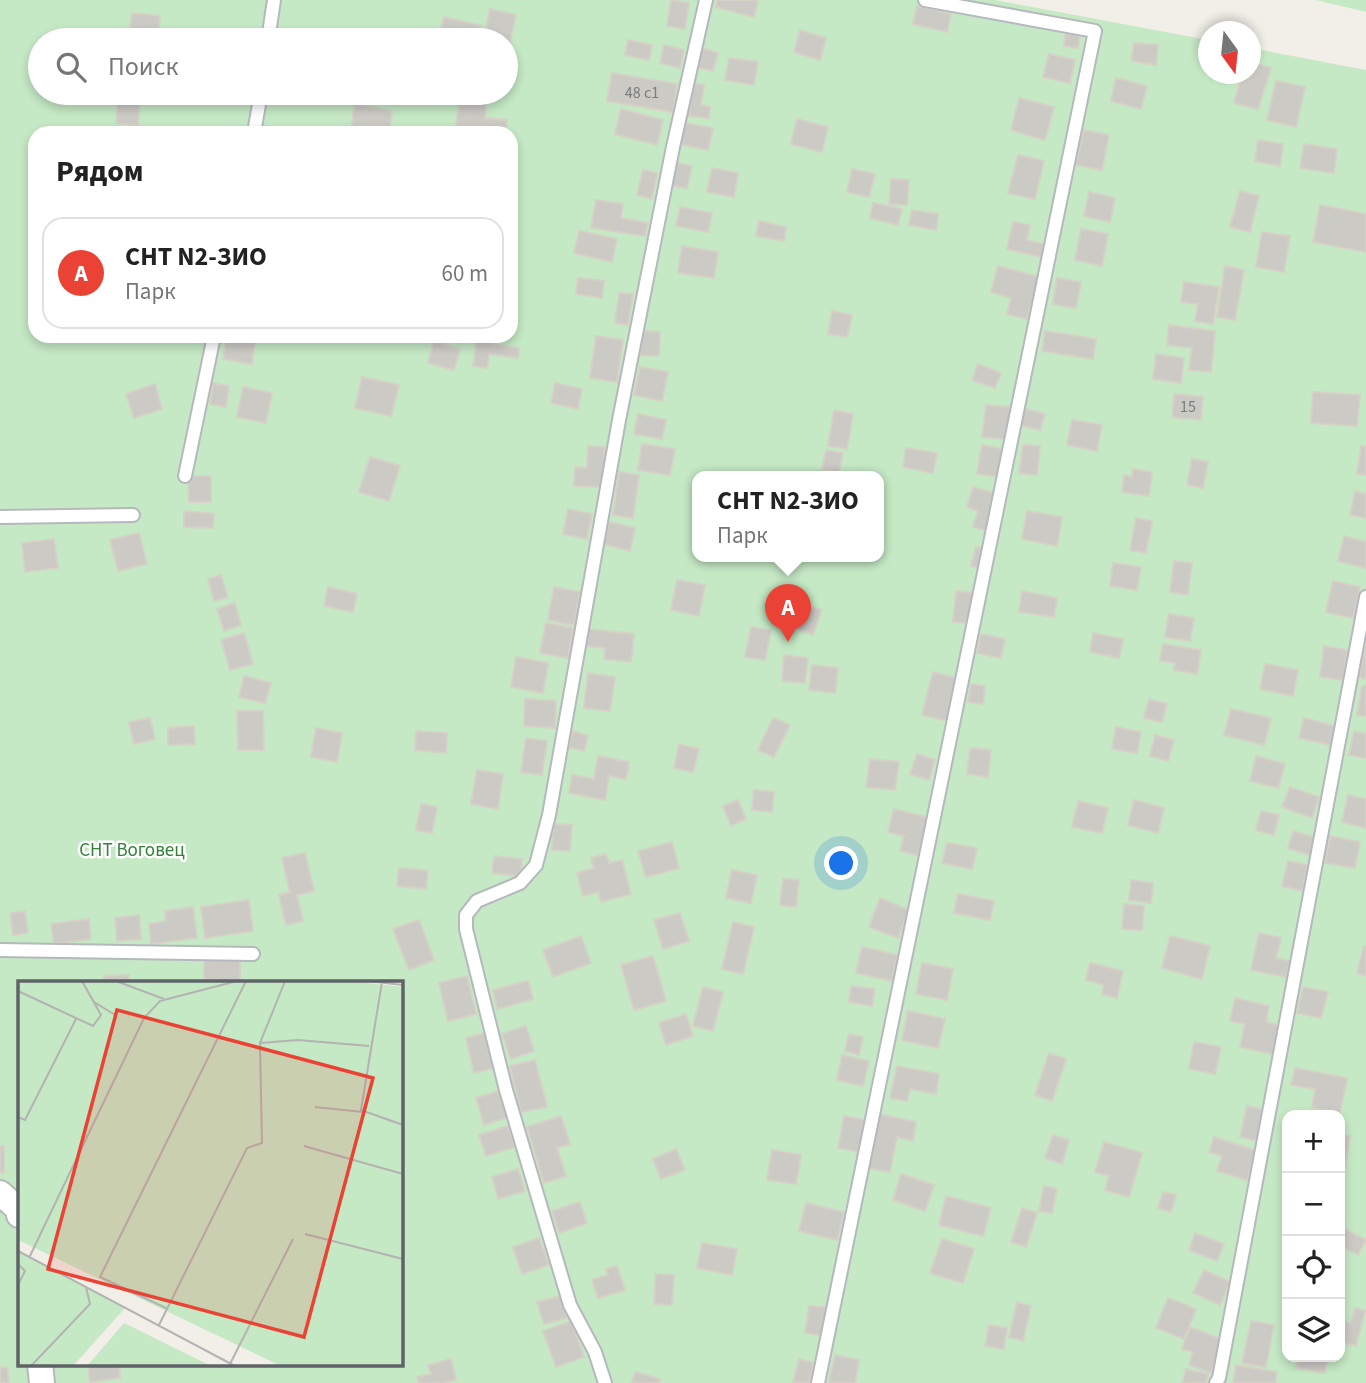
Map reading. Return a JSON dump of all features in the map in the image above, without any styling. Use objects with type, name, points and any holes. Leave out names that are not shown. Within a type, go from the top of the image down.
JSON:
[{"type":"lane","points":[[270,28],[274,0]]},
{"type":"lane","points":[[606,1383],[595,1352],[566,1292],[506,1090],[466,929],[466,915],[477,901],[520,883],[536,865],[549,815],[622,406],[673,147],[706,0]]},
{"type":"lane","points":[[818,1383],[1095,31],[925,0]]},
{"type":"lane","points":[[255,126],[259,105]]},
{"type":"lane","points":[[185,476],[213,343]]},
{"type":"lane","points":[[0,517],[133,515]]},
{"type":"lane","points":[[1216,1383],[1366,597]]},
{"type":"lane","points":[[0,950],[253,954]]},
{"type":"green space","name":"СНТ Воговец","points":[[0,0],[995,0],[1198,38],[1198,84],[1261,84],[1261,50],[1366,70],[1366,1383],[0,1383]]},
{"type":"green space","points":[[1316,0],[1366,0],[1366,12]]},
{"type":"building","points":[[671,0],[689,3],[685,29],[667,26]]},
{"type":"building","points":[[717,0],[758,0],[754,17],[716,7]]},
{"type":"building","points":[[917,6],[951,14],[947,32],[913,24]]},
{"type":"building","points":[[490,9],[516,15],[513,28],[486,28]]},
{"type":"building","points":[[132,13],[160,16],[158,28],[130,28]]},
{"type":"building","points":[[444,17],[482,26],[482,28],[441,28]]},
{"type":"building","points":[[800,30],[826,38],[820,60],[794,52]]},
{"type":"building","points":[[1066,31],[1080,33],[1078,48],[1064,46]]},
{"type":"building","points":[[628,40],[652,45],[649,60],[625,55]]},
{"type":"building","points":[[1134,43],[1158,45],[1156,65],[1131,61]]},
{"type":"building","points":[[664,45],[684,50],[680,68],[660,63]]},
{"type":"building","points":[[701,48],[718,53],[713,71],[696,67]]},
{"type":"building","points":[[1049,54],[1075,60],[1070,83],[1043,77]]},
{"type":"building","points":[[729,58],[758,62],[754,85],[725,80]]},
{"type":"building","points":[[1261,65],[1271,68],[1258,109],[1234,103],[1239,84],[1261,84]]},
{"type":"building","points":[[612,73],[677,84],[673,112],[607,101]]},
{"type":"building","points":[[1116,78],[1147,86],[1141,109],[1111,101]]},
{"type":"building","points":[[1276,81],[1305,87],[1296,127],[1267,120]]},
{"type":"building","points":[[693,83],[704,85],[701,105],[710,107],[709,118],[689,116]]},
{"type":"building","points":[[1019,98],[1054,107],[1045,140],[1011,130]]},
{"type":"building","points":[[117,105],[140,105],[138,125],[116,123]]},
{"type":"building","points":[[355,105],[392,111],[390,126],[351,126]]},
{"type":"building","points":[[459,105],[486,105],[485,118],[507,120],[506,126],[456,126]]},
{"type":"building","points":[[621,109],[663,120],[657,145],[615,134]]},
{"type":"building","points":[[797,119],[828,127],[822,152],[791,144]]},
{"type":"building","points":[[685,123],[713,128],[708,150],[680,144]]},
{"type":"building","points":[[1084,130],[1109,135],[1102,170],[1076,165]]},
{"type":"building","points":[[1258,140],[1283,144],[1280,166],[1255,161]]},
{"type":"building","points":[[1304,144],[1337,149],[1334,173],[1300,168]]},
{"type":"building","points":[[1018,155],[1044,161],[1035,199],[1008,193]]},
{"type":"building","points":[[673,162],[692,166],[687,188],[668,185]]},
{"type":"building","points":[[712,168],[738,173],[734,197],[707,192]]},
{"type":"building","points":[[852,169],[875,174],[869,197],[847,192]]},
{"type":"building","points":[[643,170],[657,173],[652,199],[637,195]]},
{"type":"building","points":[[891,179],[909,180],[907,205],[889,204]]},
{"type":"building","points":[[1240,191],[1259,196],[1250,232],[1230,227]]},
{"type":"building","points":[[1089,192],[1115,198],[1110,222],[1084,216]]},
{"type":"building","points":[[596,200],[623,204],[621,218],[648,223],[645,236],[591,228]]},
{"type":"building","points":[[873,203],[902,209],[898,225],[870,218]]},
{"type":"building","points":[[1320,205],[1366,214],[1366,252],[1313,242]]},
{"type":"building","points":[[680,207],[712,213],[708,232],[676,226]]},
{"type":"building","points":[[912,210],[938,214],[936,230],[909,225]]},
{"type":"building","points":[[759,221],[786,227],[784,241],[756,236]]},
{"type":"building","points":[[1013,222],[1030,225],[1027,240],[1048,245],[1045,258],[1007,249]]},
{"type":"building","points":[[1081,229],[1108,234],[1102,266],[1075,260]]},
{"type":"building","points":[[579,231],[617,239],[612,262],[574,253]]},
{"type":"building","points":[[1262,232],[1290,236],[1284,272],[1256,267]]},
{"type":"building","points":[[682,246],[718,252],[714,278],[678,273]]},
{"type":"building","points":[[998,266],[1039,277],[1027,319],[1007,314],[1011,298],[991,292]]},
{"type":"building","points":[[1225,266],[1244,270],[1235,320],[1217,317]]},
{"type":"building","points":[[578,278],[604,281],[602,298],[576,294]]},
{"type":"building","points":[[1057,278],[1081,282],[1076,308],[1053,304]]},
{"type":"building","points":[[1184,282],[1219,287],[1213,324],[1195,321],[1198,304],[1181,302]]},
{"type":"building","points":[[619,293],[633,294],[628,325],[615,323]]},
{"type":"building","points":[[832,311],[852,315],[847,337],[828,334]]},
{"type":"building","points":[[1169,325],[1215,331],[1211,372],[1189,370],[1192,348],[1167,345]]},
{"type":"building","points":[[641,331],[660,332],[659,356],[640,355]]},
{"type":"building","points":[[1045,331],[1096,339],[1093,359],[1042,351]]},
{"type":"building","points":[[596,336],[623,340],[617,382],[590,378]]},
{"type":"building","points":[[226,343],[255,343],[252,364],[223,359]]},
{"type":"building","points":[[434,343],[460,349],[454,370],[428,363]]},
{"type":"building","points":[[476,343],[519,348],[518,358],[489,354],[487,368],[473,366]]},
{"type":"building","points":[[1156,354],[1184,358],[1181,383],[1153,379]]},
{"type":"building","points":[[978,364],[1001,373],[995,388],[972,380]]},
{"type":"building","points":[[640,367],[668,372],[662,401],[634,395]]},
{"type":"building","points":[[362,377],[399,385],[391,416],[355,408]]},
{"type":"building","points":[[213,383],[229,386],[226,407],[210,404]]},
{"type":"building","points":[[555,383],[582,389],[578,409],[551,403]]},
{"type":"building","points":[[155,384],[162,409],[134,418],[126,394]]},
{"type":"building","points":[[243,387],[272,393],[266,423],[237,417]]},
{"type":"building","points":[[1313,392],[1360,395],[1357,426],[1311,423]]},
{"type":"building","points":[[1174,394],[1203,397],[1201,420],[1172,417]]},
{"type":"building","points":[[986,405],[1010,407],[1007,439],[982,437]]},
{"type":"building","points":[[1025,409],[1045,414],[1040,430],[1020,425]]},
{"type":"building","points":[[834,410],[853,414],[847,449],[828,446]]},
{"type":"building","points":[[638,414],[666,420],[662,439],[634,434]]},
{"type":"building","points":[[1072,420],[1102,425],[1097,451],[1067,445]]},
{"type":"building","points":[[642,444],[675,449],[670,475],[638,470]]},
{"type":"building","points":[[982,445],[1004,449],[999,477],[977,474]]},
{"type":"building","points":[[1023,445],[1040,446],[1037,475],[1019,473]]},
{"type":"building","points":[[588,446],[605,447],[603,487],[574,486],[575,467],[587,468]]},
{"type":"building","points":[[1361,446],[1366,447],[1366,475],[1357,474]]},
{"type":"building","points":[[906,448],[937,453],[933,473],[903,467]]},
{"type":"building","points":[[826,450],[843,453],[839,471],[822,470]]},
{"type":"building","points":[[370,457],[400,466],[389,501],[359,492]]},
{"type":"building","points":[[1192,459],[1208,462],[1203,488],[1187,485]]},
{"type":"building","points":[[1133,469],[1152,472],[1149,496],[1122,492],[1124,475],[1132,477]]},
{"type":"building","points":[[619,472],[639,475],[633,518],[613,515]]},
{"type":"building","points":[[188,476],[211,476],[211,502],[189,502]]},
{"type":"building","points":[[973,487],[1001,495],[991,532],[973,527],[978,511],[967,507]]},
{"type":"building","points":[[1355,491],[1366,494],[1366,518],[1350,515]]},
{"type":"building","points":[[568,509],[592,514],[587,539],[563,534]]},
{"type":"building","points":[[184,511],[214,514],[213,528],[184,527]]},
{"type":"building","points":[[1027,511],[1062,517],[1057,546],[1022,539]]},
{"type":"building","points":[[1136,518],[1152,521],[1146,553],[1130,550]]},
{"type":"building","points":[[609,522],[635,528],[630,551],[604,544]]},
{"type":"building","points":[[139,533],[147,564],[118,571],[110,540]]},
{"type":"building","points":[[1344,536],[1366,542],[1366,568],[1338,561]]},
{"type":"building","points":[[54,539],[58,568],[25,572],[22,543]]},
{"type":"building","points":[[976,547],[989,550],[985,569],[971,566]]},
{"type":"building","points":[[1174,561],[1192,563],[1188,595],[1170,592]]},
{"type":"building","points":[[1113,563],[1141,567],[1137,590],[1110,586]]},
{"type":"building","points":[[221,575],[228,597],[214,601],[208,579]]},
{"type":"building","points":[[677,580],[705,585],[699,616],[671,610]]},
{"type":"building","points":[[1333,581],[1360,587],[1353,618],[1326,612]]},
{"type":"building","points":[[328,587],[357,594],[353,612],[324,606]]},
{"type":"building","points":[[554,587],[580,592],[574,625],[548,620]]},
{"type":"building","points":[[956,591],[978,593],[976,624],[953,622]]},
{"type":"building","points":[[1022,591],[1057,598],[1054,617],[1019,612]]},
{"type":"building","points":[[235,603],[241,625],[224,631],[217,609]]},
{"type":"building","points":[[806,605],[822,610],[813,635],[797,629]]},
{"type":"building","points":[[1169,614],[1194,618],[1190,641],[1165,637]]},
{"type":"building","points":[[546,623],[573,628],[568,658],[540,653]]},
{"type":"building","points":[[751,627],[771,630],[765,660],[745,657]]},
{"type":"building","points":[[587,629],[634,634],[631,662],[604,659],[605,648],[585,646]]},
{"type":"building","points":[[244,633],[253,664],[230,670],[221,640]]},
{"type":"building","points":[[1093,633],[1123,639],[1119,658],[1090,652]]},
{"type":"building","points":[[981,634],[1005,639],[1001,658],[977,653]]},
{"type":"building","points":[[1163,644],[1201,650],[1197,674],[1174,670],[1175,663],[1160,661]]},
{"type":"building","points":[[1324,646],[1347,650],[1343,680],[1320,677]]},
{"type":"building","points":[[1366,646],[1366,679],[1359,677]]},
{"type":"building","points":[[784,655],[808,658],[805,683],[782,681]]},
{"type":"building","points":[[516,657],[548,663],[543,693],[511,687]]},
{"type":"building","points":[[1265,664],[1298,670],[1293,696],[1260,689]]},
{"type":"building","points":[[812,665],[838,668],[835,693],[809,690]]},
{"type":"building","points":[[933,672],[964,680],[953,722],[922,715]]},
{"type":"building","points":[[588,673],[615,677],[610,711],[584,708]]},
{"type":"building","points":[[244,676],[271,683],[265,703],[239,697]]},
{"type":"building","points":[[971,684],[985,686],[983,704],[968,702]]},
{"type":"building","points":[[1362,686],[1366,686],[1366,716],[1357,715]]},
{"type":"building","points":[[525,699],[556,701],[555,728],[524,726]]},
{"type":"building","points":[[1149,699],[1167,704],[1162,722],[1144,718]]},
{"type":"building","points":[[1231,709],[1271,718],[1264,745],[1224,735]]},
{"type":"building","points":[[237,711],[263,711],[264,750],[238,750]]},
{"type":"building","points":[[150,718],[155,739],[134,744],[129,722]]},
{"type":"building","points":[[773,718],[790,725],[774,757],[758,750]]},
{"type":"building","points":[[1304,718],[1339,727],[1334,746],[1299,738]]},
{"type":"building","points":[[194,726],[195,744],[168,745],[168,728]]},
{"type":"building","points":[[1116,727],[1141,732],[1137,753],[1112,749]]},
{"type":"building","points":[[316,728],[342,733],[337,762],[311,757]]},
{"type":"building","points":[[416,731],[447,733],[446,753],[415,750]]},
{"type":"building","points":[[573,731],[588,736],[584,751],[569,747]]},
{"type":"building","points":[[1354,731],[1366,734],[1366,758],[1349,755]]},
{"type":"building","points":[[1155,735],[1174,740],[1168,761],[1150,756]]},
{"type":"building","points":[[526,738],[547,741],[542,775],[521,772]]},
{"type":"building","points":[[679,744],[699,749],[693,772],[674,768]]},
{"type":"building","points":[[970,748],[991,750],[988,777],[967,774]]},
{"type":"building","points":[[917,754],[935,760],[929,780],[910,774]]},
{"type":"building","points":[[598,756],[629,762],[626,779],[609,776],[605,800],[569,793],[572,775],[594,779]]},
{"type":"building","points":[[1256,756],[1285,764],[1278,788],[1250,781]]},
{"type":"building","points":[[870,759],[899,762],[895,790],[866,787]]},
{"type":"building","points":[[477,770],[503,774],[498,809],[471,804]]},
{"type":"building","points":[[1290,787],[1319,797],[1312,818],[1282,807]]},
{"type":"building","points":[[754,790],[774,792],[772,812],[752,810]]},
{"type":"building","points":[[1348,795],[1366,799],[1366,828],[1342,822]]},
{"type":"building","points":[[738,800],[746,819],[731,826],[723,806]]},
{"type":"building","points":[[1134,800],[1164,808],[1158,833],[1128,825]]},
{"type":"building","points":[[1078,801],[1108,808],[1102,833],[1072,827]]},
{"type":"building","points":[[421,804],[437,807],[432,833],[416,830]]},
{"type":"building","points":[[894,809],[933,819],[924,857],[900,851],[904,836],[888,832]]},
{"type":"building","points":[[1261,811],[1279,815],[1274,835],[1256,830]]},
{"type":"building","points":[[553,824],[572,825],[570,851],[552,850]]},
{"type":"building","points":[[1293,831],[1317,838],[1312,856],[1288,848]]},
{"type":"building","points":[[1330,836],[1360,842],[1355,868],[1325,863]]},
{"type":"building","points":[[672,842],[679,868],[646,877],[638,851]]},
{"type":"building","points":[[947,843],[977,848],[972,869],[942,863]]},
{"type":"building","points":[[305,853],[314,891],[297,895],[303,921],[286,925],[279,895],[290,892],[282,858]]},
{"type":"building","points":[[606,854],[609,863],[622,860],[631,894],[601,902],[598,892],[583,896],[577,873],[594,868],[591,858]]},
{"type":"building","points":[[494,856],[522,859],[521,876],[492,873]]},
{"type":"building","points":[[1288,861],[1308,865],[1302,891],[1282,886]]},
{"type":"building","points":[[399,868],[428,871],[426,889],[397,886]]},
{"type":"building","points":[[732,870],[757,875],[751,903],[726,898]]},
{"type":"building","points":[[783,879],[799,880],[796,907],[780,905]]},
{"type":"building","points":[[1131,880],[1153,883],[1151,903],[1129,900]]},
{"type":"building","points":[[958,894],[994,901],[990,920],[954,913]]},
{"type":"building","points":[[880,898],[909,910],[898,938],[869,927]]},
{"type":"building","points":[[249,900],[253,931],[205,938],[201,907]]},
{"type":"building","points":[[1124,904],[1144,906],[1142,930],[1122,929]]},
{"type":"building","points":[[193,907],[197,938],[151,944],[149,924],[166,921],[165,911]]},
{"type":"building","points":[[25,911],[28,933],[13,935],[10,913]]},
{"type":"building","points":[[680,913],[689,941],[663,949],[654,920]]},
{"type":"building","points":[[139,915],[141,939],[117,941],[115,918]]},
{"type":"building","points":[[89,919],[91,939],[54,944],[51,924]]},
{"type":"building","points":[[419,920],[434,960],[409,970],[393,929]]},
{"type":"building","points":[[733,922],[754,927],[743,974],[722,969]]},
{"type":"building","points":[[1259,933],[1281,938],[1276,958],[1290,961],[1286,977],[1251,970]]},
{"type":"building","points":[[581,936],[591,963],[553,977],[543,950]]},
{"type":"building","points":[[1170,936],[1210,946],[1202,979],[1162,968]]},
{"type":"building","points":[[1364,946],[1366,947],[1366,976],[1357,973]]},
{"type":"building","points":[[862,947],[897,955],[892,981],[856,973]]},
{"type":"building","points":[[653,956],[666,1001],[634,1010],[621,965]]},
{"type":"building","points":[[240,957],[240,981],[204,981],[204,958]]},
{"type":"building","points":[[922,963],[953,969],[947,1000],[916,994]]},
{"type":"building","points":[[1090,963],[1123,971],[1117,998],[1102,994],[1104,985],[1086,980]]},
{"type":"building","points":[[129,975],[129,981],[104,981],[104,976]]},
{"type":"building","points":[[467,976],[476,1014],[448,1021],[439,983]]},
{"type":"building","points":[[528,981],[533,999],[497,1009],[493,990]]},
{"type":"building","points":[[851,986],[875,989],[872,1006],[849,1002]]},
{"type":"building","points":[[703,987],[723,992],[713,1031],[693,1026]]},
{"type":"building","points":[[1303,987],[1328,992],[1321,1018],[1297,1013]]},
{"type":"building","points":[[1235,998],[1269,1006],[1266,1022],[1283,1026],[1277,1055],[1240,1047],[1245,1024],[1230,1021]]},
{"type":"building","points":[[908,1011],[945,1019],[938,1048],[902,1040]]},
{"type":"building","points":[[686,1014],[693,1036],[666,1045],[659,1023]]},
{"type":"building","points":[[526,1026],[534,1051],[511,1059],[502,1034]]},
{"type":"building","points":[[485,1033],[494,1068],[474,1073],[466,1038]]},
{"type":"building","points":[[849,1034],[863,1037],[859,1055],[845,1051]]},
{"type":"building","points":[[1194,1042],[1221,1047],[1215,1074],[1189,1069]]},
{"type":"building","points":[[1049,1053],[1066,1059],[1052,1101],[1035,1095]]},
{"type":"building","points":[[842,1055],[869,1061],[863,1086],[837,1080]]},
{"type":"building","points":[[535,1060],[547,1107],[521,1112],[510,1066]]},
{"type":"building","points":[[897,1066],[939,1074],[936,1094],[910,1089],[907,1101],[890,1098]]},
{"type":"building","points":[[1295,1068],[1347,1078],[1341,1110],[1312,1107],[1315,1089],[1291,1085]]},
{"type":"building","points":[[501,1090],[509,1117],[484,1125],[476,1098]]},
{"type":"building","points":[[1247,1106],[1265,1110],[1258,1141],[1240,1137]]},
{"type":"building","points":[[878,1114],[916,1122],[913,1141],[897,1137],[890,1172],[867,1168]]},
{"type":"building","points":[[561,1116],[570,1144],[557,1148],[566,1176],[544,1183],[527,1127]]},
{"type":"building","points":[[844,1116],[871,1121],[865,1153],[838,1148]]},
{"type":"building","points":[[508,1126],[515,1147],[486,1156],[479,1135]]},
{"type":"building","points":[[1053,1135],[1069,1140],[1062,1164],[1045,1158]]},
{"type":"building","points":[[1345,1135],[1350,1136],[1345,1167]]},
{"type":"building","points":[[1214,1137],[1257,1151],[1247,1180],[1217,1171],[1222,1156],[1209,1152]]},
{"type":"building","points":[[1104,1142],[1142,1153],[1129,1197],[1105,1190],[1109,1176],[1095,1172]]},
{"type":"building","points":[[0,1146],[4,1146],[4,1172],[0,1172]]},
{"type":"building","points":[[676,1149],[685,1170],[661,1179],[653,1159]]},
{"type":"building","points":[[772,1150],[801,1155],[796,1184],[767,1180]]},
{"type":"building","points":[[518,1169],[525,1191],[498,1199],[492,1177]]},
{"type":"building","points":[[901,1174],[934,1185],[925,1211],[893,1200]]},
{"type":"building","points":[[1044,1186],[1057,1189],[1052,1213],[1039,1211]]},
{"type":"building","points":[[1163,1192],[1176,1195],[1171,1212],[1158,1208]]},
{"type":"building","points":[[946,1196],[991,1208],[983,1236],[939,1225]]},
{"type":"building","points":[[580,1202],[587,1223],[559,1233],[552,1211]]},
{"type":"building","points":[[806,1203],[844,1212],[837,1240],[799,1231]]},
{"type":"building","points":[[1022,1208],[1037,1213],[1026,1247],[1011,1242]]},
{"type":"building","points":[[1345,1229],[1366,1240],[1358,1255],[1345,1248]]},
{"type":"building","points":[[1195,1233],[1224,1244],[1217,1261],[1189,1250]]},
{"type":"building","points":[[539,1238],[549,1265],[522,1274],[513,1247]]},
{"type":"building","points":[[942,1239],[974,1249],[963,1283],[930,1273]]},
{"type":"building","points":[[702,1243],[737,1249],[732,1275],[697,1268]]},
{"type":"building","points":[[617,1266],[625,1290],[598,1298],[592,1280],[608,1275],[606,1269]]},
{"type":"building","points":[[1204,1270],[1230,1282],[1220,1305],[1193,1293]]},
{"type":"building","points":[[656,1274],[674,1275],[672,1305],[654,1304]]},
{"type":"building","points":[[561,1296],[567,1318],[544,1324],[537,1302]]},
{"type":"building","points":[[1168,1298],[1196,1309],[1184,1339],[1156,1328]]},
{"type":"building","points":[[1017,1302],[1031,1306],[1023,1341],[1009,1337]]},
{"type":"building","points":[[809,1306],[831,1308],[827,1336],[805,1333]]},
{"type":"building","points":[[1355,1308],[1365,1311],[1356,1346],[1345,1343],[1345,1321],[1351,1323]]},
{"type":"building","points":[[571,1321],[584,1357],[556,1367],[543,1331]]},
{"type":"building","points":[[1251,1321],[1274,1325],[1266,1367],[1242,1363]]},
{"type":"building","points":[[989,1325],[1007,1328],[1004,1349],[985,1346]]},
{"type":"building","points":[[1190,1327],[1223,1340],[1211,1373],[1189,1365],[1193,1352],[1182,1349]]},
{"type":"building","points":[[835,1355],[859,1360],[855,1383],[829,1383]]},
{"type":"building","points":[[451,1359],[456,1380],[419,1383],[417,1377],[431,1374],[428,1365]]},
{"type":"building","points":[[799,1359],[814,1363],[809,1383],[793,1383]]},
{"type":"building","points":[[1297,1362],[1326,1362],[1325,1373],[1296,1368]]},
{"type":"building","points":[[1236,1365],[1277,1372],[1275,1383],[1233,1383]]},
{"type":"building","points":[[88,1366],[119,1366],[120,1378],[90,1382]]},
{"type":"building","points":[[7,1367],[9,1383],[0,1383],[0,1368]]},
{"type":"building","points":[[1186,1369],[1208,1374],[1206,1383],[1182,1383]]},
{"type":"building","points":[[635,1372],[660,1379],[659,1383],[632,1383]]},
{"type":"place","name":"СНТ N2-ЗИО","points":[[788,642]]}]
